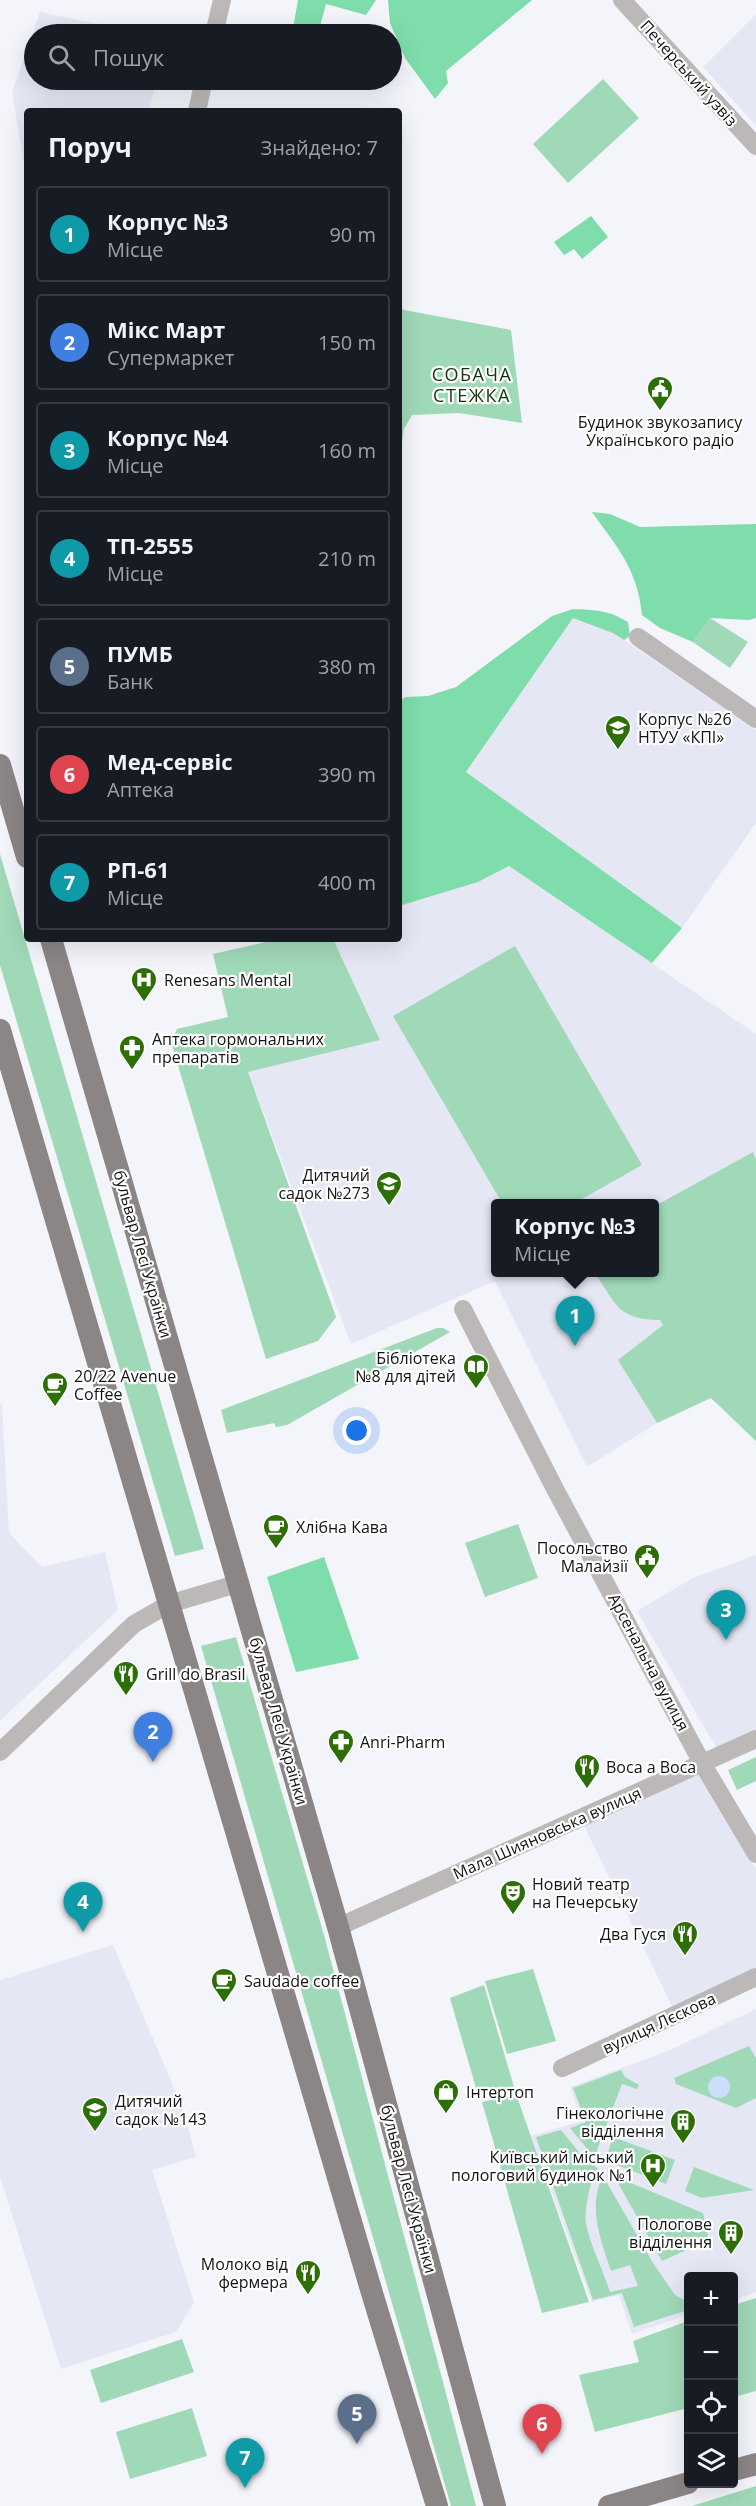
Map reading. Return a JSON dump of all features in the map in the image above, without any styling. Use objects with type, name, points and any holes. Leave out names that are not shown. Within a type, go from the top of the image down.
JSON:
[{"type":"main road","points":[[0,765],[24,847]]},
{"type":"main road","name":"бульвар Лесі Українки","points":[[52,942],[240,1583],[338,1927],[495,2506]]},
{"type":"main road","points":[[0,1029],[365,2270],[437,2506]]},
{"type":"main road","points":[[738,2469],[756,2464]]},
{"type":"main road","points":[[609,2506],[684,2484]]},
{"type":"street","points":[[216,24],[222,0]]},
{"type":"street","name":"Печерський узвіз","points":[[622,0],[756,146]]},
{"type":"street","points":[[197,108],[201,90]]},
{"type":"street","points":[[638,636],[756,719]]},
{"type":"street","name":"Арсенальна вулиця","points":[[463,1309],[555,1489],[702,1762],[756,1854]]},
{"type":"street","points":[[0,1752],[134,1624],[169,1604],[240,1583]]},
{"type":"street","name":"Мала Шияновська вулиця","points":[[338,1927],[756,1739]]},
{"type":"street","name":"вулиця Лєскова","points":[[562,2068],[756,1977]]},
{"type":"shaded area","points":[[40,12],[98,24],[36,24]]},
{"type":"shaded area","points":[[756,14],[756,126],[703,67]]},
{"type":"shaded area","points":[[24,58],[24,90],[154,90],[150,108],[24,108],[24,165],[12,92]]},
{"type":"shaded area","name":"Корпус №26 НТУУ «КПІ»","points":[[604,614],[614,633],[756,730],[756,823],[682,928],[466,772],[573,618]]},
{"type":"shaded area","points":[[509,866],[756,1034],[756,1441],[711,1398],[657,1423],[587,1467],[495,1281],[351,1344],[248,1072],[380,1040],[334,942],[402,942],[402,905],[478,882]]},
{"type":"shaded area","points":[[0,1403],[2,1405],[9,1533],[42,1567],[105,1552],[118,1610],[0,1721]]},
{"type":"shaded area","points":[[756,1555],[756,1731],[717,1749],[637,1611],[693,1578]]},
{"type":"shaded area","points":[[701,1774],[756,1869],[756,1969],[674,2010],[584,1826]]},
{"type":"shaded area","name":"Дитячий садок №143","points":[[113,1945],[183,2109],[196,2157],[152,2170],[194,2302],[176,2332],[61,2369],[0,2177],[0,1980]]},
{"type":"shaded area","name":"Київський міський пологовий будинок №1","points":[[756,2009],[756,2292],[738,2299],[738,2272],[684,2272],[684,2316],[632,2334],[619,2295],[592,2302],[531,2136],[582,2121],[570,2087],[668,2051]]},
{"type":"green space","points":[[298,0],[376,0],[366,15],[326,4],[321,24],[294,24]]},
{"type":"green space","points":[[388,0],[532,0],[446,71],[448,83],[435,99],[405,58],[402,51],[402,24],[390,23]]},
{"type":"green space","points":[[603,79],[639,118],[568,183],[533,144]]},
{"type":"green space","points":[[591,216],[608,237],[582,259],[574,249],[564,255],[554,242]]},
{"type":"green space","points":[[402,310],[511,330],[522,423],[459,413],[412,415],[404,429],[402,442]]},
{"type":"green space","points":[[592,512],[610,514],[640,527],[756,524],[756,618],[749,620],[710,618],[693,642],[660,628],[642,615],[640,599],[631,572],[618,548]]},
{"type":"green space","points":[[573,609],[602,611],[628,622],[630,636],[624,640],[613,633],[573,618],[466,772],[682,928],[652,963],[509,866],[478,882],[402,905],[402,699],[428,696],[456,687],[552,616]]},
{"type":"green space","points":[[710,618],[748,642],[730,668],[693,642]]},
{"type":"green space","points":[[0,854],[204,1549],[175,1556],[0,965]]},
{"type":"green space","points":[[266,942],[334,942],[380,1040],[248,1072],[336,1317],[318,1341],[266,1359],[171,1042],[177,1029],[228,1017],[213,954]]},
{"type":"green space","points":[[515,946],[642,1165],[582,1199],[500,1199],[393,1016]]},
{"type":"green space","points":[[753,1152],[756,1159],[756,1441],[711,1398],[657,1423],[618,1360],[663,1325],[660,1320],[635,1317],[620,1308],[598,1277],[659,1277],[659,1204]]},
{"type":"green space","points":[[437,1328],[450,1332],[287,1425],[276,1427],[274,1423],[227,1433],[221,1410]]},
{"type":"green space","points":[[518,1524],[538,1578],[485,1597],[465,1543]]},
{"type":"green space","points":[[324,1557],[359,1659],[296,1672],[267,1577]]},
{"type":"green space","points":[[236,1637],[324,1935],[476,2506],[451,2506],[201,1646]]},
{"type":"green space","points":[[756,1757],[756,1781],[737,1790],[728,1770]]},
{"type":"green space","points":[[533,1969],[556,2041],[507,2054],[485,1981]]},
{"type":"green space","points":[[484,1985],[514,2087],[478,2095],[450,1998]]},
{"type":"green space","points":[[749,2046],[756,2058],[756,2098],[736,2108],[676,2084],[674,2078]]},
{"type":"green space","points":[[621,2070],[625,2077],[639,2085],[637,2089],[622,2084],[597,2150],[598,2158],[589,2151],[570,2128],[586,2122],[573,2088]]},
{"type":"green space","points":[[516,2094],[589,2302],[542,2313],[482,2102]]},
{"type":"green space","points":[[561,2130],[583,2157],[598,2169],[592,2180],[588,2196],[586,2224],[610,2292],[638,2286],[630,2265],[611,2271],[603,2248],[597,2224],[596,2200],[603,2176],[653,2263],[675,2295],[684,2300],[684,2311],[634,2327],[622,2293],[593,2300],[536,2137]]},
{"type":"green space","points":[[613,2137],[675,2160],[666,2184],[609,2162],[607,2155]]},
{"type":"green space","points":[[694,2167],[754,2190],[702,2198],[685,2191]]},
{"type":"green space","points":[[614,2176],[703,2213],[709,2240],[662,2261]]},
{"type":"green space","points":[[756,2298],[756,2391],[738,2396],[738,2326],[738,2304]]},
{"type":"green space","points":[[684,2322],[684,2409],[595,2432],[579,2375],[639,2362],[633,2341]]},
{"type":"green space","points":[[182,2339],[194,2372],[101,2403],[90,2370]]},
{"type":"green space","points":[[192,2408],[207,2456],[130,2479],[116,2432]]},
{"type":"green space","points":[[756,2486],[756,2506],[692,2506]]},
{"type":"water","points":[[719,2076],[727,2079],[730,2087],[727,2095],[719,2098],[711,2095],[708,2087],[711,2079]]},
{"type":"place","name":"Будинок звукозапису Українського радіо","points":[[660,412]]},
{"type":"place","name":"Корпус №26 НТУУ «КПІ»","points":[[618,751]]},
{"type":"place","name":"Renesans Mental","points":[[144,1003]]},
{"type":"place","name":"Аптека гормональних препаратів","points":[[132,1071]]},
{"type":"place","name":"Дитячий садок №273","points":[[389,1207]]},
{"type":"place","name":"Корпус №3","points":[[575,1346]]},
{"type":"place","name":"Бібліотека №8 для дітей","points":[[476,1390]]},
{"type":"place","name":"20/22 Avenue Coffee","points":[[55,1408]]},
{"type":"place","name":"Хлібна Кава","points":[[276,1550]]},
{"type":"place","name":"Посольство Малайзії","points":[[647,1580]]},
{"type":"place","name":"Корпус №4","points":[[726,1640]]},
{"type":"place","name":"Grill do Brasil","points":[[126,1697]]},
{"type":"place","name":"Мікс Март","points":[[153,1762]]},
{"type":"place","name":"Anri-Pharm","points":[[341,1765]]},
{"type":"place","name":"Boca a Boca","points":[[587,1790]]},
{"type":"place","name":"Новий театр на Печерську","points":[[513,1916]]},
{"type":"place","name":"ТП-2555","points":[[83,1932]]},
{"type":"place","name":"Два Гуся","points":[[685,1957]]},
{"type":"place","name":"Saudade coffee","points":[[224,2004]]},
{"type":"place","name":"Інтертоп","points":[[446,2115]]},
{"type":"place","name":"Дитячий садок №143","points":[[95,2133]]},
{"type":"place","name":"Гінекологічне відділення","points":[[683,2145]]},
{"type":"place","name":"Київський міський пологовий будинок №1","points":[[653,2189]]},
{"type":"place","name":"Пологове відділення","points":[[731,2256]]},
{"type":"place","name":"Молоко від фермера","points":[[308,2296]]},
{"type":"place","name":"ПУМБ","points":[[357,2444]]},
{"type":"place","name":"Мед-сервіс","points":[[542,2454]]},
{"type":"place","name":"РП-61","points":[[245,2488]]},
{"type":"district","name":"СОБАЧА СТЕЖКА","points":[[472,384]]}]
